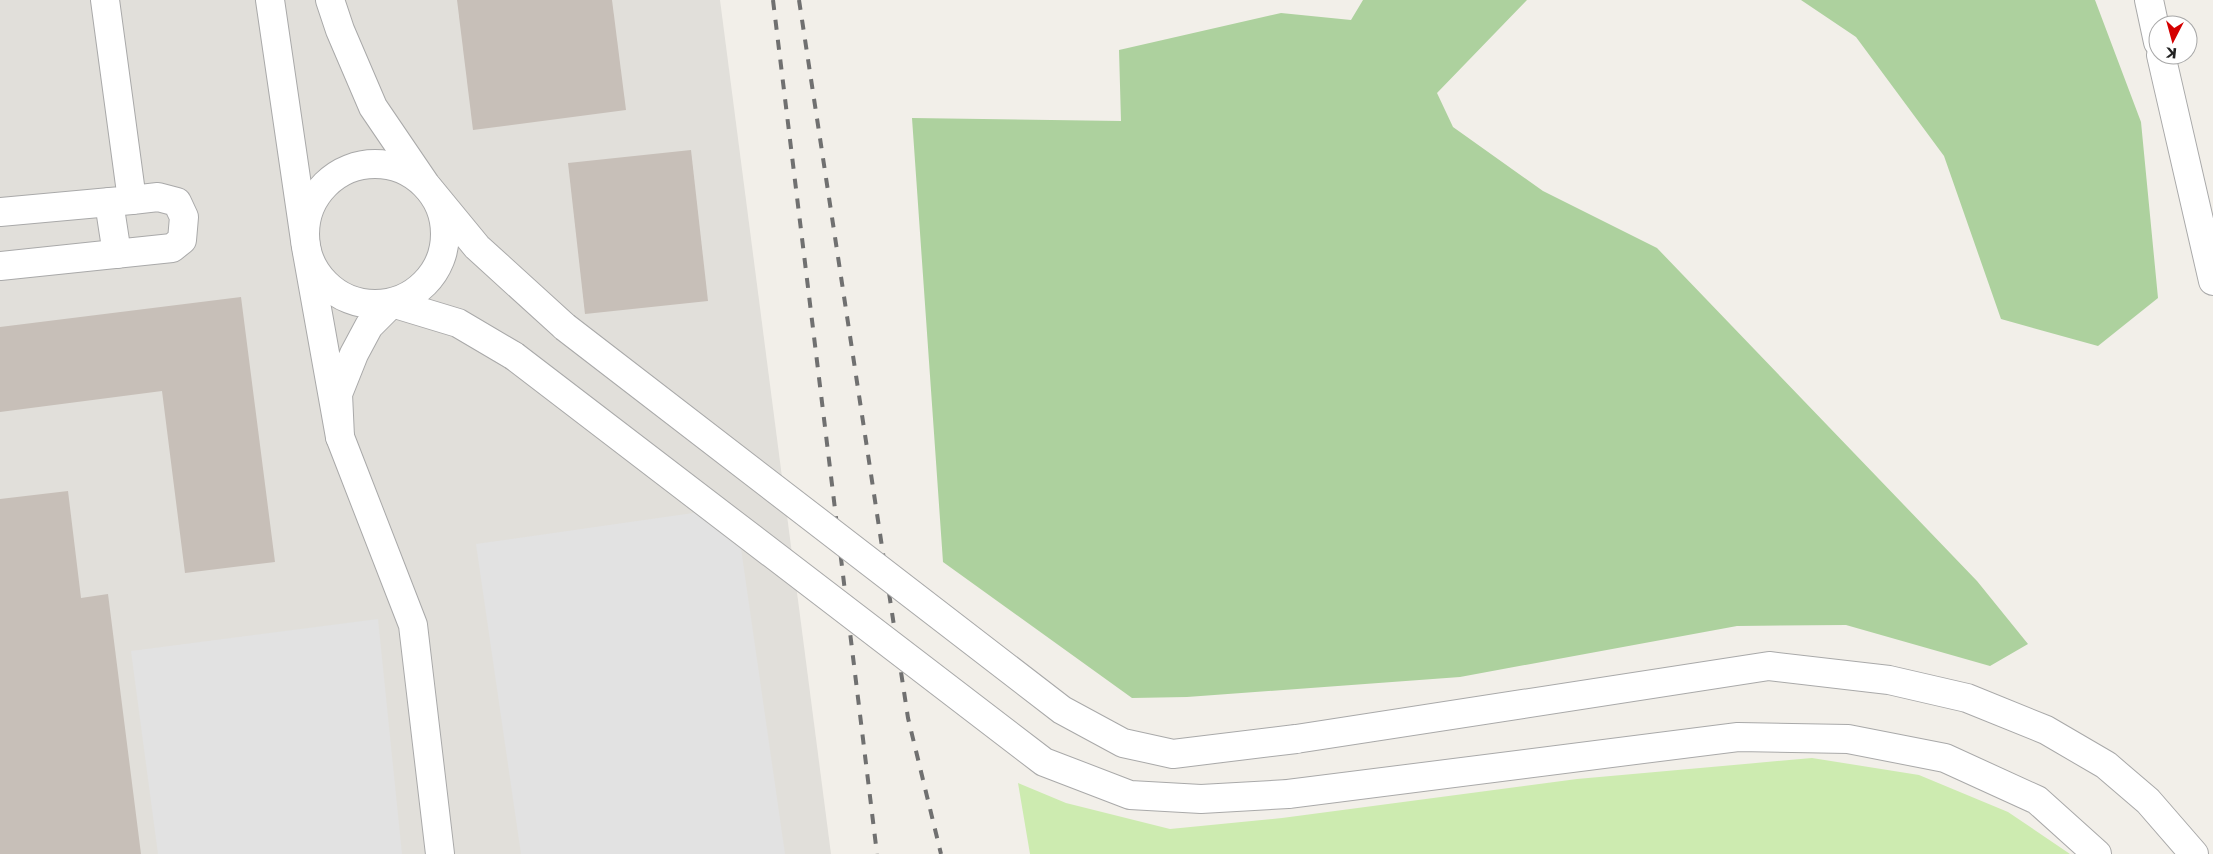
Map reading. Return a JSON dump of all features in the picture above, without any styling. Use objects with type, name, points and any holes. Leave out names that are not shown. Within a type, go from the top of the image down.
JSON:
[{"type":"lane","points":[[105,0],[121,201],[117,254]]},
{"type":"lane","points":[[270,0],[306,247],[340,437],[413,625],[440,854]]},
{"type":"lane","points":[[330,0],[340,30],[372,107],[426,185],[439,203],[445,223],[446,244],[440,264],[422,286],[412,295],[392,303],[369,305],[347,299],[328,287],[313,268],[306,247],[305,225],[312,204],[325,185],[343,172],[364,165],[387,165],[408,172],[426,185],[477,247],[565,327],[1062,710],[1123,743],[1173,754],[1296,739],[1769,666],[1889,680],[1967,698],[2046,730],[2106,766],[2148,801],[2194,854]]},
{"type":"lane","points":[[2149,0],[2152,15]]},
{"type":"lane","points":[[2163,65],[2213,281]]},
{"type":"lane","points":[[0,212],[158,197],[177,202],[184,217],[182,240],[172,248],[0,266]]},
{"type":"lane","points":[[392,303],[458,323],[514,356],[1044,762],[1130,795],[1201,800],[1288,794],[1738,737],[1848,739],[1945,758],[2037,800],[2097,854]]},
{"type":"lane","points":[[340,437],[338,394],[354,354],[369,326],[392,303]]},
{"type":"shaded area","points":[[0,0],[720,0],[831,854],[0,854]]},
{"type":"shaded area","points":[[735,507],[785,854],[521,854],[476,544]]},
{"type":"shaded area","points":[[378,619],[402,854],[158,854],[131,651]]},
{"type":"green space","points":[[1363,0],[1527,0],[1437,93],[1453,127],[1543,191],[1657,248],[1977,581],[2028,644],[1990,666],[1846,625],[1737,626],[1460,677],[1187,697],[1132,698],[943,562],[912,118],[1121,121],[1119,50],[1281,13],[1351,20]]},
{"type":"green space","points":[[1801,0],[2095,0],[2141,122],[2158,298],[2098,346],[2001,319],[1944,156],[1856,37]]},
{"type":"green space","points":[[1812,758],[1919,775],[2008,812],[2070,854],[1030,854],[1018,783],[1066,803],[1170,829],[1282,818],[1577,779]]},
{"type":"building","points":[[457,0],[612,0],[626,110],[473,130]]},
{"type":"building","points":[[691,150],[708,301],[585,314],[568,163]]},
{"type":"building","points":[[241,297],[275,562],[185,573],[162,391],[0,412],[0,327]]},
{"type":"building","points":[[68,491],[81,598],[108,594],[141,854],[0,854],[0,499]]},
{"type":"railway","points":[[773,0],[877,854]]},
{"type":"railway","points":[[799,0],[908,718],[941,854]]}]
